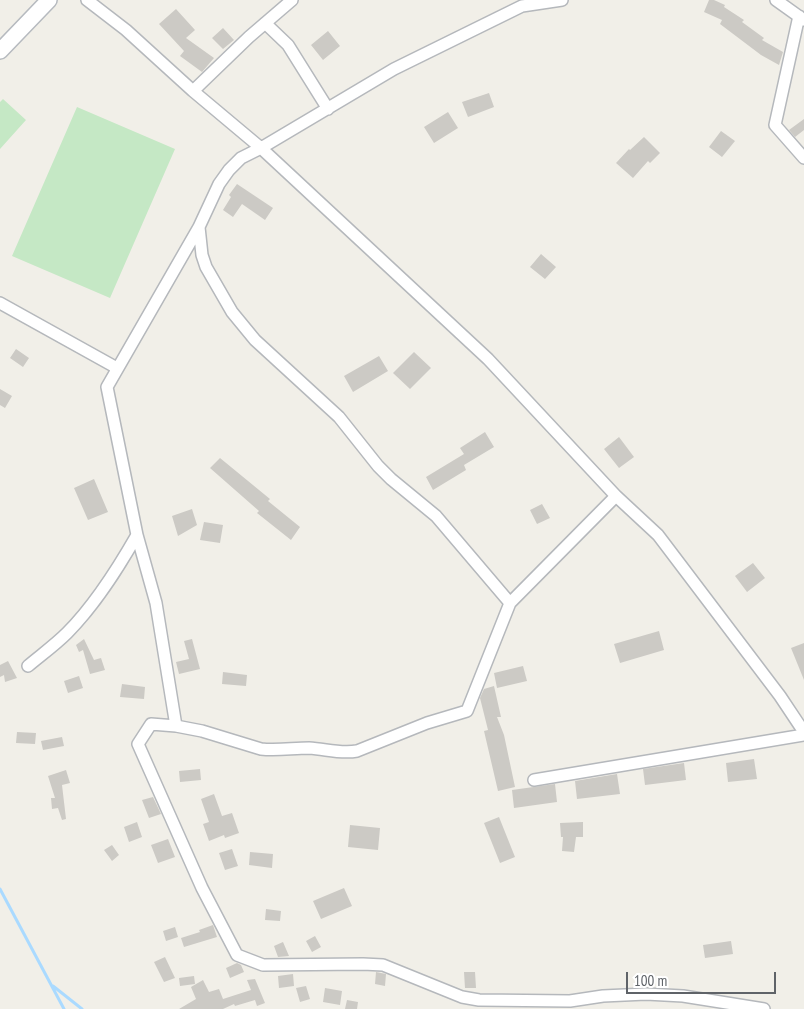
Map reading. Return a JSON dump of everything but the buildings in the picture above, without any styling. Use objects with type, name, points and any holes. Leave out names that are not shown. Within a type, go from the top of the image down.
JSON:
[{"type":"street","points":[[0,51],[49,0]]},
{"type":"street","points":[[87,0],[126,30],[193,91],[261,148],[488,359],[616,496],[658,535],[780,696],[804,734],[534,780]]},
{"type":"street","points":[[193,91],[249,37],[292,0]]},
{"type":"street","points":[[176,726],[156,603],[137,535],[106,387],[199,228],[220,184],[229,170],[241,158],[394,69],[522,6],[562,0]]},
{"type":"street","points":[[776,0],[802,18],[775,125],[804,158]]},
{"type":"street","points":[[265,23],[288,45],[328,109]]},
{"type":"street","points":[[199,228],[202,255],[206,267],[232,312],[255,340],[339,417],[378,466],[391,479],[436,516],[510,603]]},
{"type":"street","points":[[0,303],[117,368]]},
{"type":"street","points":[[616,496],[510,603],[467,711],[427,723],[357,751],[345,753],[310,748],[261,749],[202,731],[151,724],[138,744],[210,904],[237,954],[263,965],[383,965],[462,997],[480,1000],[570,1000],[646,994],[683,996],[764,1009]]},
{"type":"street","points":[[28,666],[67,633],[92,603],[122,562],[137,535]]},
{"type":"green space","points":[[3,99],[26,120],[0,149],[0,102]]},
{"type":"green space","points":[[77,107],[175,149],[110,298],[12,256]]},
{"type":"waterway","points":[[0,889],[64,1009]]},
{"type":"waterway","points":[[53,986],[82,1009]]}]
